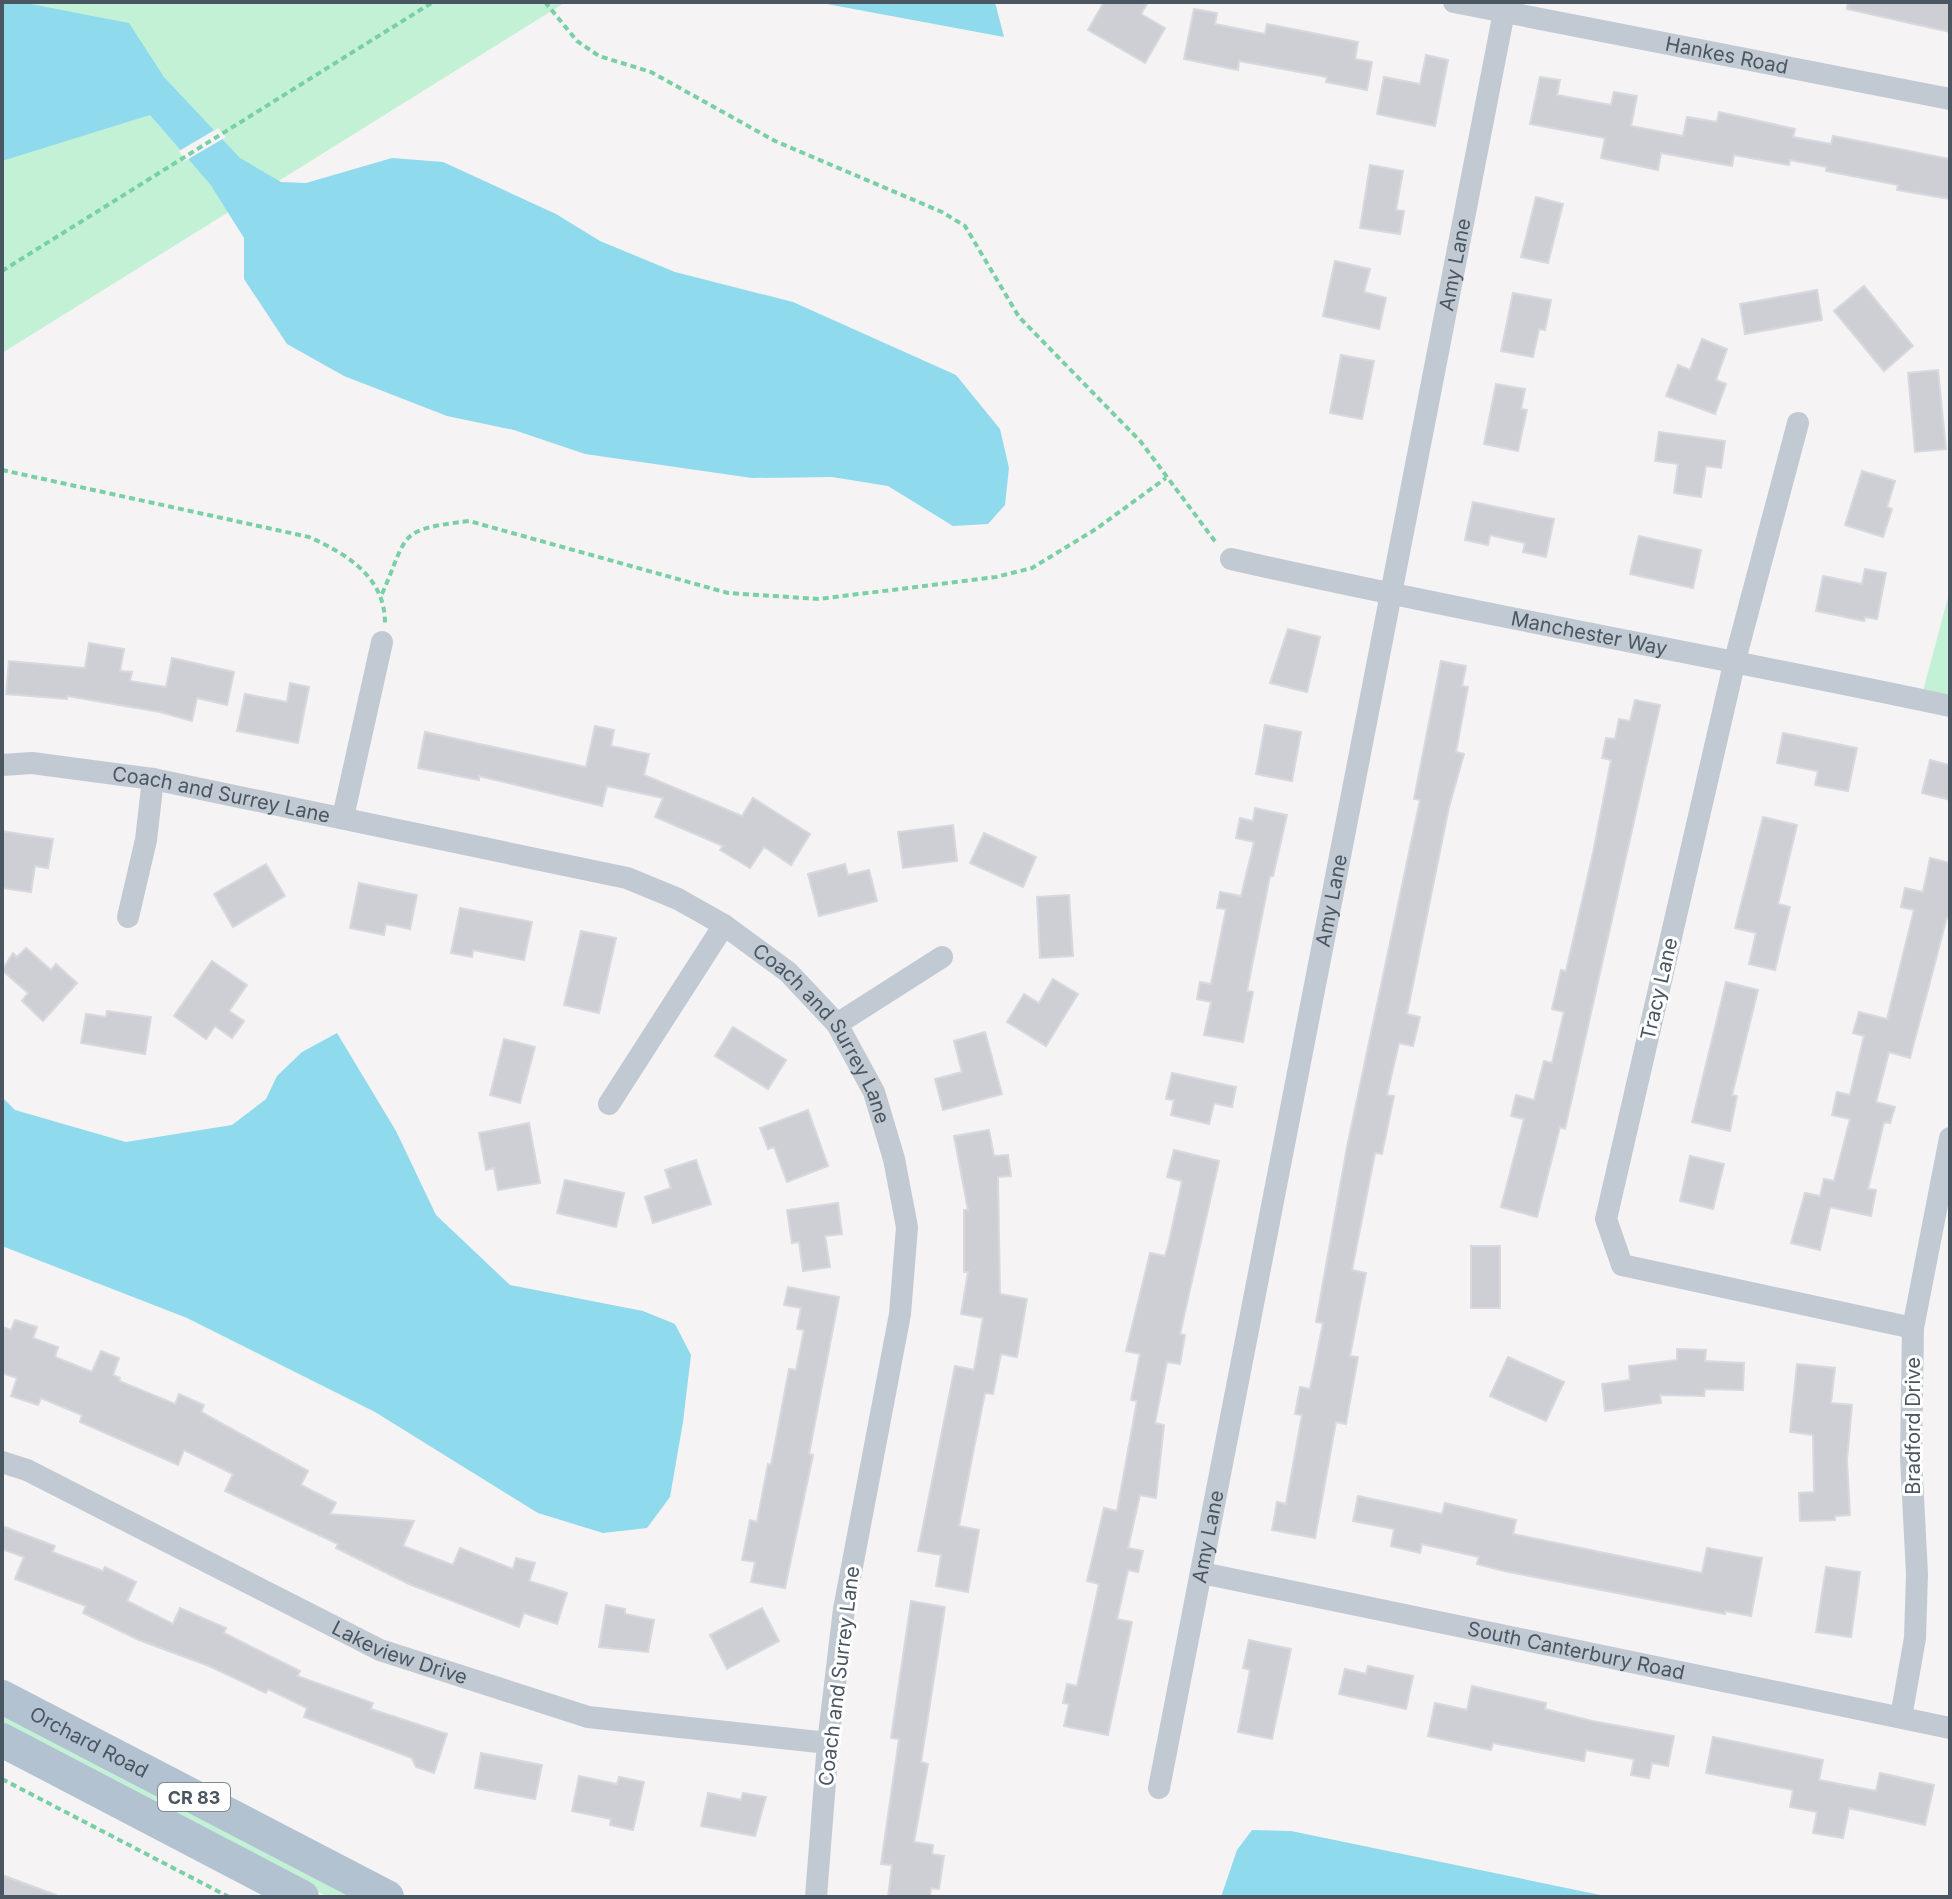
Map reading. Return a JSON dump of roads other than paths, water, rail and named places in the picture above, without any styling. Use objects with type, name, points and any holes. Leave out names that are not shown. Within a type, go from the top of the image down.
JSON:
[{"type":"main road","name":"Orchard Road","points":[[2,1697],[387,1897]]},
{"type":"main road","name":"Orchard Road","points":[[2,1740],[302,1897]]},
{"type":"street","name":"Hankes Road","points":[[1454,2],[1950,99]]},
{"type":"street","name":"Amy Lane","points":[[1159,1788],[1393,596],[1504,12]]},
{"type":"street","name":"Tracy Lane","points":[[1798,423],[1735,660],[1606,1219],[1622,1265],[1913,1328]]},
{"type":"street","name":"Manchester Way","points":[[1231,559],[1393,596],[1735,660],[1950,706]]},
{"type":"street","points":[[343,817],[382,642]]},
{"type":"street","name":"Coach and Surrey Lane","points":[[2,765],[32,763],[153,779],[627,878],[678,899],[724,925],[788,972],[837,1024],[874,1092],[894,1159],[907,1227],[900,1314],[844,1609],[828,1743],[816,1897]]},
{"type":"street","points":[[128,917],[146,840],[153,779]]},
{"type":"street","points":[[609,1104],[724,925]]},
{"type":"street","points":[[837,1024],[942,957]]},
{"type":"street","name":"Bradford Drive","points":[[1901,1717],[1915,1638],[1917,1574],[1911,1458],[1913,1328],[1950,1138]]},
{"type":"street","name":"Lakeview Drive","points":[[2,1462],[27,1470],[380,1650],[588,1717],[828,1743]]},
{"type":"street","name":"South Canterbury Road","points":[[1202,1573],[1950,1728]]},
{"type":"water","points":[[2,2],[20,2],[129,23],[164,77],[240,158],[281,182],[306,183],[392,158],[443,162],[556,214],[600,241],[675,272],[793,302],[956,375],[1000,429],[1009,468],[1005,505],[988,524],[953,526],[888,486],[832,477],[752,478],[585,454],[514,430],[447,416],[344,376],[287,344],[244,279],[244,238],[210,184],[150,115],[2,161]]},
{"type":"water","points":[[816,2],[995,2],[1004,37]]},
{"type":"water","points":[[337,1033],[396,1131],[436,1215],[510,1285],[643,1311],[675,1324],[691,1355],[683,1422],[670,1497],[647,1528],[603,1533],[538,1513],[375,1412],[187,1318],[2,1246],[2,1097],[15,1110],[126,1142],[232,1125],[266,1099],[277,1076],[302,1052]]},
{"type":"water","points":[[1252,1830],[1291,1831],[1610,1897],[1221,1897],[1237,1850]]}]
